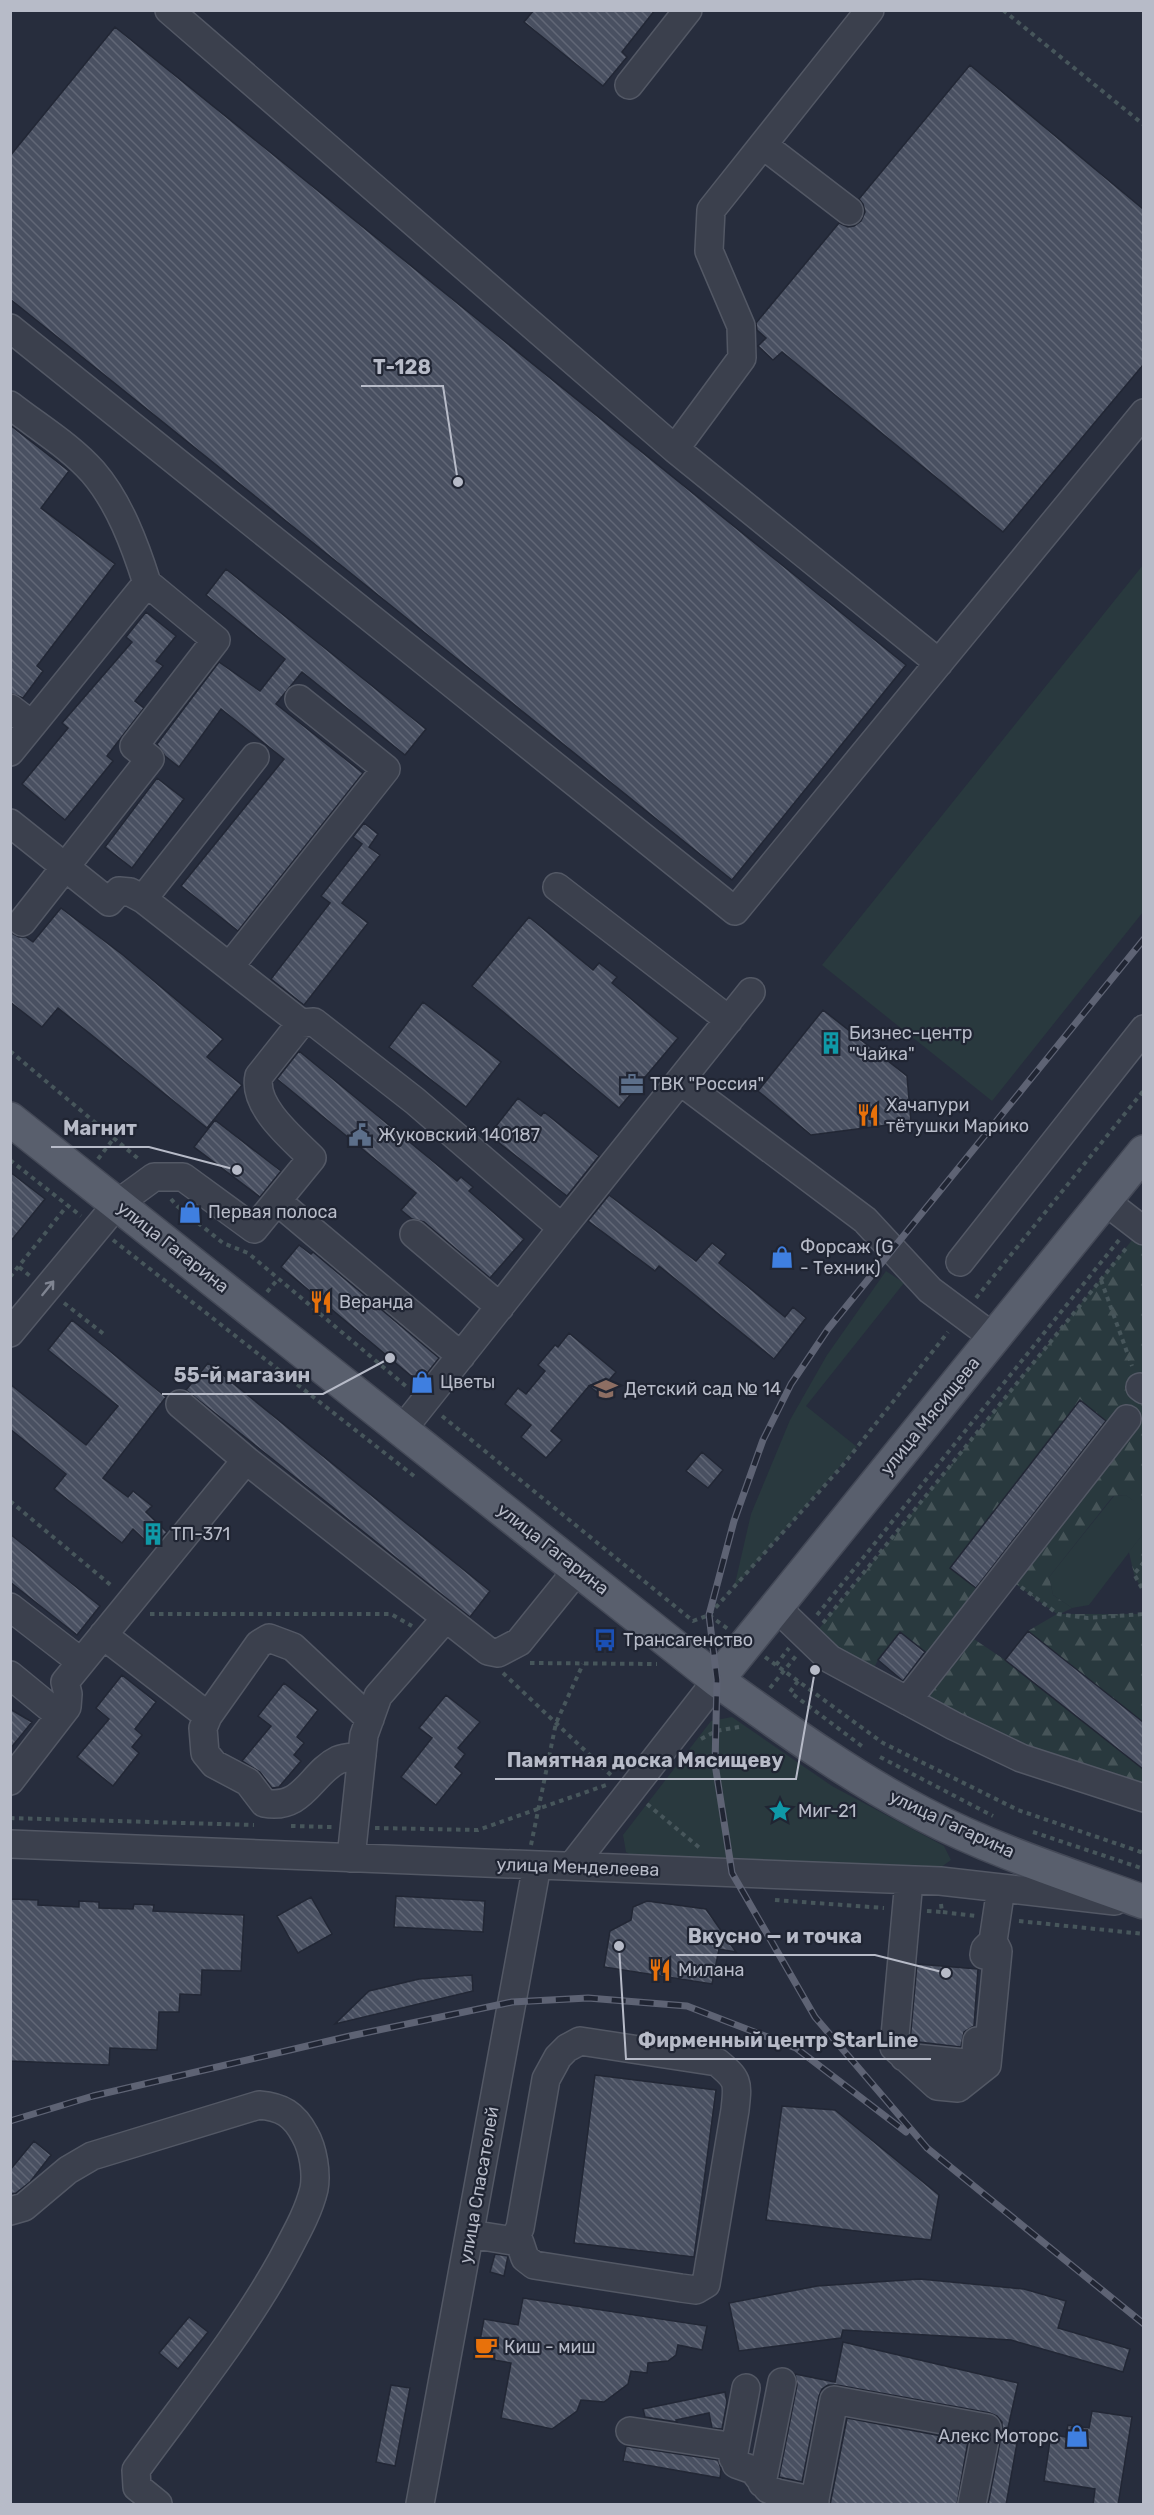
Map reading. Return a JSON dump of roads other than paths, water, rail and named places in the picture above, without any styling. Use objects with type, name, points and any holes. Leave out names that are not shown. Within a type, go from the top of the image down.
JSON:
[{"type":"main road","name":"улица Гагарина","points":[[10,1119],[717,1680],[752,1720],[925,1815],[994,1847],[1143,1903]]},
{"type":"main road","name":"улица Мясищева","points":[[717,1680],[1143,1152]]},
{"type":"street","points":[[169,10],[675,449],[939,663]]},
{"type":"street","points":[[629,85],[688,10]]},
{"type":"street","points":[[675,449],[742,358],[741,326],[710,251],[711,210],[870,10]]},
{"type":"street","points":[[763,145],[849,211]]},
{"type":"street","points":[[10,328],[735,911],[1143,413]]},
{"type":"street","points":[[10,405],[83,462],[106,488],[129,533],[147,583],[216,640],[134,746],[150,759],[22,922]]},
{"type":"street","points":[[10,752],[147,583]]},
{"type":"street","points":[[230,966],[386,769],[299,699]]},
{"type":"street","points":[[10,708],[32,725]]},
{"type":"street","points":[[143,899],[255,757]]},
{"type":"street","points":[[10,823],[109,902],[119,891],[130,892],[143,899],[301,1023],[314,1022],[415,1101],[562,1228]]},
{"type":"street","points":[[556,887],[729,1020]]},
{"type":"street","points":[[402,1431],[751,992]]},
{"type":"street","points":[[10,1333],[117,1204],[154,1178],[183,1177],[254,1229],[312,1158],[273,1119],[257,1084],[259,1076],[301,1023]]},
{"type":"street","points":[[960,1262],[1143,1029]]},
{"type":"street","points":[[680,1081],[865,1220],[873,1243],[930,1290],[993,1337]]},
{"type":"street","points":[[277,1201],[461,1356]]},
{"type":"street","points":[[1105,1201],[1139,1227]]},
{"type":"street","points":[[414,1234],[500,1307]]},
{"type":"street","points":[[180,1404],[438,1628],[488,1651],[498,1653],[507,1650],[525,1636],[578,1569]]},
{"type":"street","points":[[907,1701],[1127,1419]]},
{"type":"street","points":[[10,1781],[67,1707],[68,1694],[65,1682],[246,1460]]},
{"type":"street","points":[[10,1607],[81,1662]]},
{"type":"street","points":[[776,1607],[830,1659],[907,1701],[1021,1758],[1143,1798]]},
{"type":"street","points":[[351,1858],[364,1735],[378,1696],[438,1628]]},
{"type":"street","points":[[103,1635],[208,1716]]},
{"type":"street","points":[[362,1756],[339,1759],[306,1791],[291,1800],[272,1804],[264,1803],[248,1782],[214,1764],[206,1753],[203,1728],[208,1716],[259,1644],[269,1638],[293,1647],[370,1719]]},
{"type":"street","points":[[10,1675],[60,1716]]},
{"type":"street","points":[[572,1866],[717,1680]]},
{"type":"street","name":"улица Менделеева","points":[[10,1844],[351,1858],[538,1856],[572,1866],[940,1881],[1143,1903]]},
{"type":"street","name":"улица Спасателей","points":[[420,2505],[538,1856]]},
{"type":"street","points":[[909,1880],[894,2047],[937,2086],[958,2088],[987,2065],[998,1952],[994,1930],[1001,1888]]},
{"type":"street","points":[[470,2234],[520,2243],[525,2258],[534,2265],[696,2290],[706,2284],[738,2085],[730,2073],[717,2062],[580,2041],[567,2048],[558,2056],[546,2079],[520,2228],[513,2241]]},
{"type":"street","points":[[10,2211],[24,2207],[68,2170],[92,2156],[259,2105],[276,2107],[297,2120],[307,2139],[313,2161],[314,2187],[303,2222],[261,2296],[136,2470],[137,2487],[158,2505]]},
{"type":"street","points":[[762,2483],[782,2382]]},
{"type":"street","points":[[733,2458],[746,2388]]},
{"type":"street","points":[[630,2431],[729,2446],[736,2464],[753,2470],[762,2483],[777,2493],[814,2503],[834,2400],[987,2428],[972,2505]]},
{"type":"railway","points":[[1144,939],[828,1329],[791,1384],[763,1440],[734,1521],[709,1615],[717,1680],[715,1764],[732,1873],[815,2017],[927,2148],[1144,2324]]},
{"type":"railway","points":[[10,2121],[93,2096],[350,2036],[512,2002],[588,1998],[687,2006],[796,2048],[906,2132]]},
{"type":"place","name":"Т-128","points":[[458,482]]},
{"type":"place","name":"Бизнес-центр \"Чайка\"","points":[[831,1043]]},
{"type":"place","name":"ТВК \"Россия\"","points":[[632,1084]]},
{"type":"place","name":"Хачапури тётушки Марико","points":[[868,1115]]},
{"type":"place","name":"Жуковский 140187","points":[[360,1135]]},
{"type":"place","name":"Магнит","points":[[237,1170]]},
{"type":"place","name":"Первая полоса","points":[[190,1212]]},
{"type":"place","name":"Форсаж (G - Техник)","points":[[782,1257]]},
{"type":"place","name":"Веранда","points":[[321,1302]]},
{"type":"place","name":"55-й магазин","points":[[390,1358]]},
{"type":"place","name":"Цветы","points":[[422,1382]]},
{"type":"place","name":"Детский сад № 14","points":[[606,1389]]},
{"type":"place","name":"ТП-371","points":[[153,1534]]},
{"type":"place","name":"Трансагенство","points":[[605,1640]]},
{"type":"place","name":"Памятная доска Мясищеву","points":[[815,1670]]},
{"type":"place","name":"Миг-21","points":[[780,1811]]},
{"type":"place","name":"Фирменный центр StarLine","points":[[619,1946]]},
{"type":"place","name":"Милана","points":[[660,1970]]},
{"type":"place","name":"Вкусно — и точка","points":[[946,1973]]},
{"type":"place","name":"Киш - миш","points":[[486,2347]]},
{"type":"place","name":"Алекс Моторс","points":[[1077,2436]]}]
